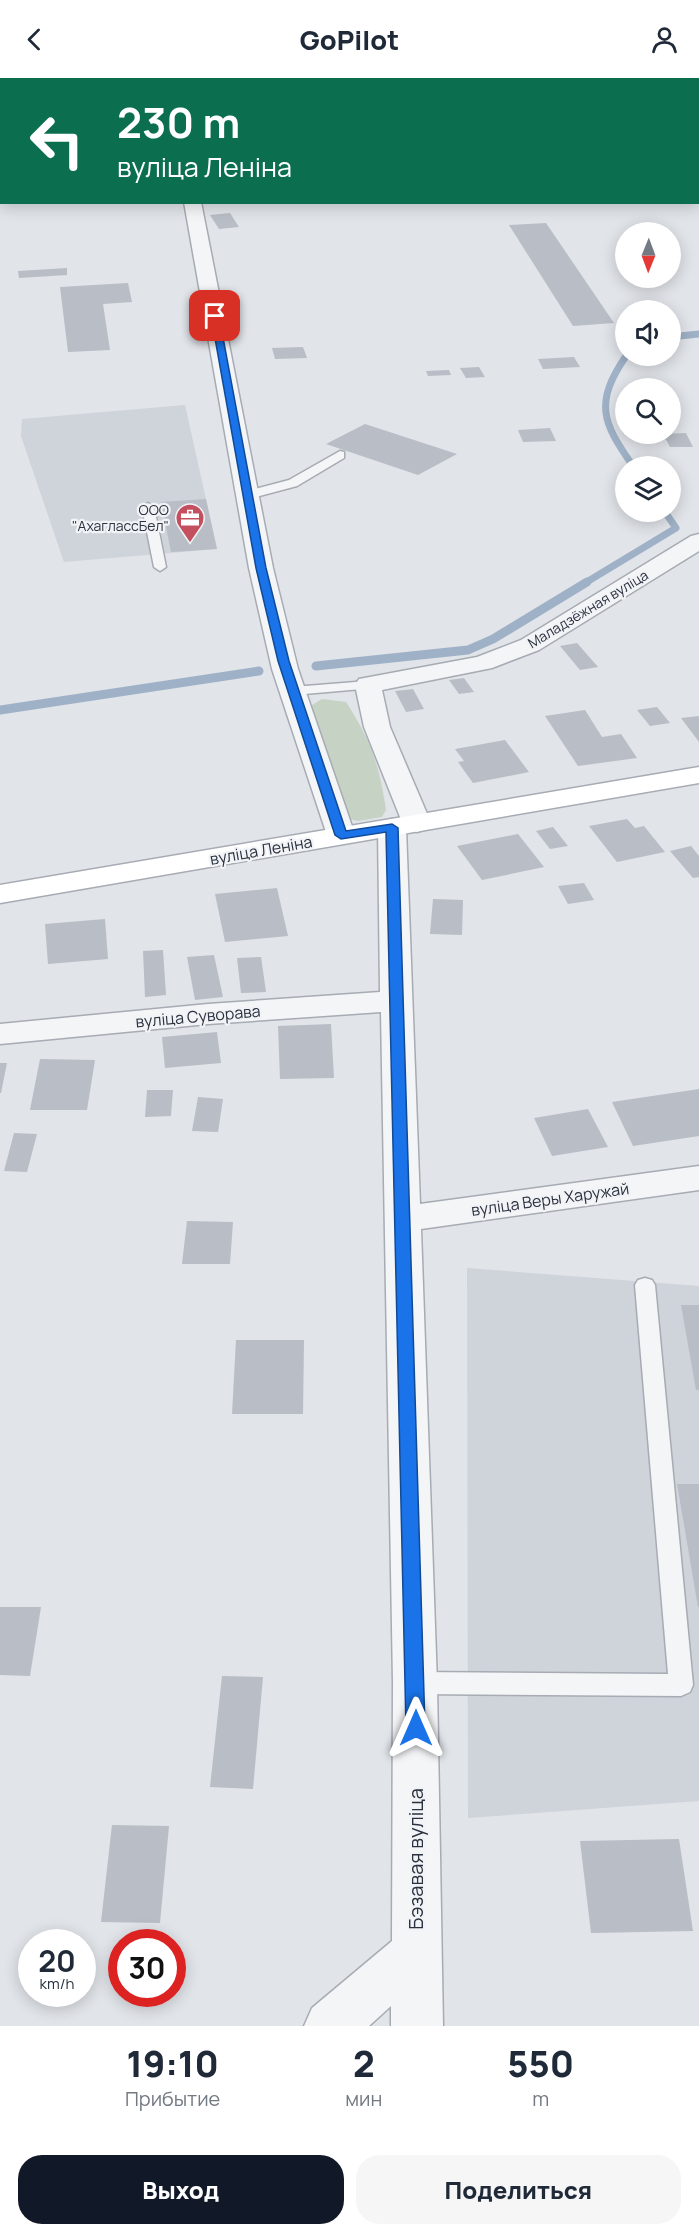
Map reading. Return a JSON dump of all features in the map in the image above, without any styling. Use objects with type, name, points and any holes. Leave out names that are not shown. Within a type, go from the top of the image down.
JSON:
[{"type":"street","points":[[192,204],[261,568],[293,691],[341,835]]},
{"type":"street","name":"Маладзёжная вуліца","points":[[368,685],[483,663],[530,645],[699,541]]},
{"type":"street","points":[[368,685],[404,825]]},
{"type":"street","name":"вуліца Леніна","points":[[0,894],[699,775]]},
{"type":"street","name":"Бэзавая вуліца","points":[[404,825],[396,1001],[415,1683],[417,2026]]},
{"type":"street","name":"вуліца Суворава","points":[[0,1034],[208,1014],[396,1001]]},
{"type":"street","name":"вуліца Веры Харужай","points":[[401,1219],[699,1178]]},
{"type":"street","points":[[330,2026],[417,1951]]},
{"type":"lane","points":[[248,495],[293,483],[340,455]]},
{"type":"lane","points":[[148,507],[160,567]]},
{"type":"lane","points":[[293,691],[368,685]]},
{"type":"lane","points":[[415,1683],[681,1685],[645,1285]]},
{"type":"shaded area","points":[[185,405],[217,549],[64,562],[21,436],[22,419]]},
{"type":"shaded area","points":[[467,1268],[699,1286],[699,1801],[468,1818]]},
{"type":"green space","points":[[322,699],[346,702],[362,729],[373,753],[380,779],[386,810],[382,817],[358,821],[349,819],[311,710],[312,705]]},
{"type":"building","points":[[230,213],[239,227],[219,229],[210,215]]},
{"type":"building","points":[[546,223],[614,323],[573,326],[509,225]]},
{"type":"building","points":[[67,268],[67,275],[19,278],[18,271]]},
{"type":"building","points":[[128,283],[132,302],[103,304],[110,350],[68,352],[60,287]]},
{"type":"building","points":[[303,347],[307,358],[275,359],[272,348]]},
{"type":"building","points":[[574,357],[580,367],[543,369],[538,359]]},
{"type":"building","points":[[479,367],[485,377],[466,378],[460,368]]},
{"type":"building","points":[[449,370],[451,375],[428,376],[426,371]]},
{"type":"building","points":[[365,424],[457,454],[418,475],[326,444]]},
{"type":"building","points":[[550,428],[556,441],[523,442],[518,430]]},
{"type":"building","points":[[681,433],[686,433],[693,447],[670,447],[668,444],[681,444]]},
{"type":"building","points":[[206,499],[217,549],[171,552],[161,502]]},
{"type":"building","points":[[577,643],[598,667],[580,670],[560,646]]},
{"type":"building","points":[[464,678],[474,692],[459,694],[449,680]]},
{"type":"building","points":[[413,689],[424,709],[406,712],[395,691]]},
{"type":"building","points":[[657,707],[670,723],[650,726],[637,710]]},
{"type":"building","points":[[585,710],[602,737],[621,734],[637,758],[578,766],[545,716]]},
{"type":"building","points":[[699,716],[699,742],[681,718]]},
{"type":"building","points":[[505,740],[529,772],[473,783],[458,762],[464,761],[455,749]]},
{"type":"building","points":[[627,819],[635,828],[644,826],[665,852],[617,862],[589,826]]},
{"type":"building","points":[[553,827],[568,846],[550,849],[536,831]]},
{"type":"building","points":[[518,834],[544,867],[482,880],[457,846]]},
{"type":"building","points":[[691,846],[699,856],[699,877],[693,878],[670,851]]},
{"type":"building","points":[[584,883],[594,900],[568,904],[558,886]]},
{"type":"building","points":[[277,888],[288,936],[225,942],[215,894]]},
{"type":"building","points":[[433,899],[463,900],[462,935],[430,934]]},
{"type":"building","points":[[105,919],[108,959],[48,964],[45,924]]},
{"type":"building","points":[[163,950],[166,995],[145,997],[143,951]]},
{"type":"building","points":[[214,955],[223,997],[195,1000],[187,957]]},
{"type":"building","points":[[261,957],[266,992],[241,993],[237,958]]},
{"type":"building","points":[[331,1024],[334,1078],[280,1079],[278,1026]]},
{"type":"building","points":[[217,1032],[221,1063],[165,1068],[162,1037]]},
{"type":"building","points":[[40,1059],[95,1060],[87,1110],[30,1110]]},
{"type":"building","points":[[0,1063],[7,1063],[1,1093],[0,1093]]},
{"type":"building","points":[[699,1089],[699,1136],[633,1146],[612,1102]]},
{"type":"building","points":[[147,1090],[173,1090],[171,1116],[145,1117]]},
{"type":"building","points":[[198,1097],[223,1099],[218,1132],[192,1131]]},
{"type":"building","points":[[588,1109],[608,1147],[552,1156],[534,1118]]},
{"type":"building","points":[[14,1133],[37,1134],[27,1172],[4,1171]]},
{"type":"building","points":[[187,1221],[233,1222],[230,1264],[182,1264]]},
{"type":"building","points":[[681,1305],[699,1305],[699,1390],[696,1390]]},
{"type":"building","points":[[236,1340],[304,1340],[303,1414],[232,1414]]},
{"type":"building","points":[[677,1484],[699,1484],[699,1607],[698,1607]]},
{"type":"building","points":[[0,1607],[41,1607],[30,1676],[0,1675]]},
{"type":"building","points":[[222,1676],[263,1677],[253,1789],[210,1787]]},
{"type":"building","points":[[112,1825],[169,1826],[160,1923],[101,1922]]},
{"type":"building","points":[[679,1839],[693,1931],[591,1933],[580,1841]]},
{"type":"waterway","points":[[681,336],[699,334]]},
{"type":"waterway","points":[[620,366],[609,387],[606,412],[614,437],[626,456]]},
{"type":"waterway","points":[[585,583],[676,528],[672,522]]},
{"type":"waterway","points":[[316,666],[468,650],[493,639],[587,582]]},
{"type":"waterway","points":[[0,710],[259,671]]},
{"type":"place","name":"ООО \"АхаглассБел\"","points":[[190,544]]},
{"type":"route","points":[[215,316],[261,568],[283,661],[341,835],[392,828],[416,1728]]}]
